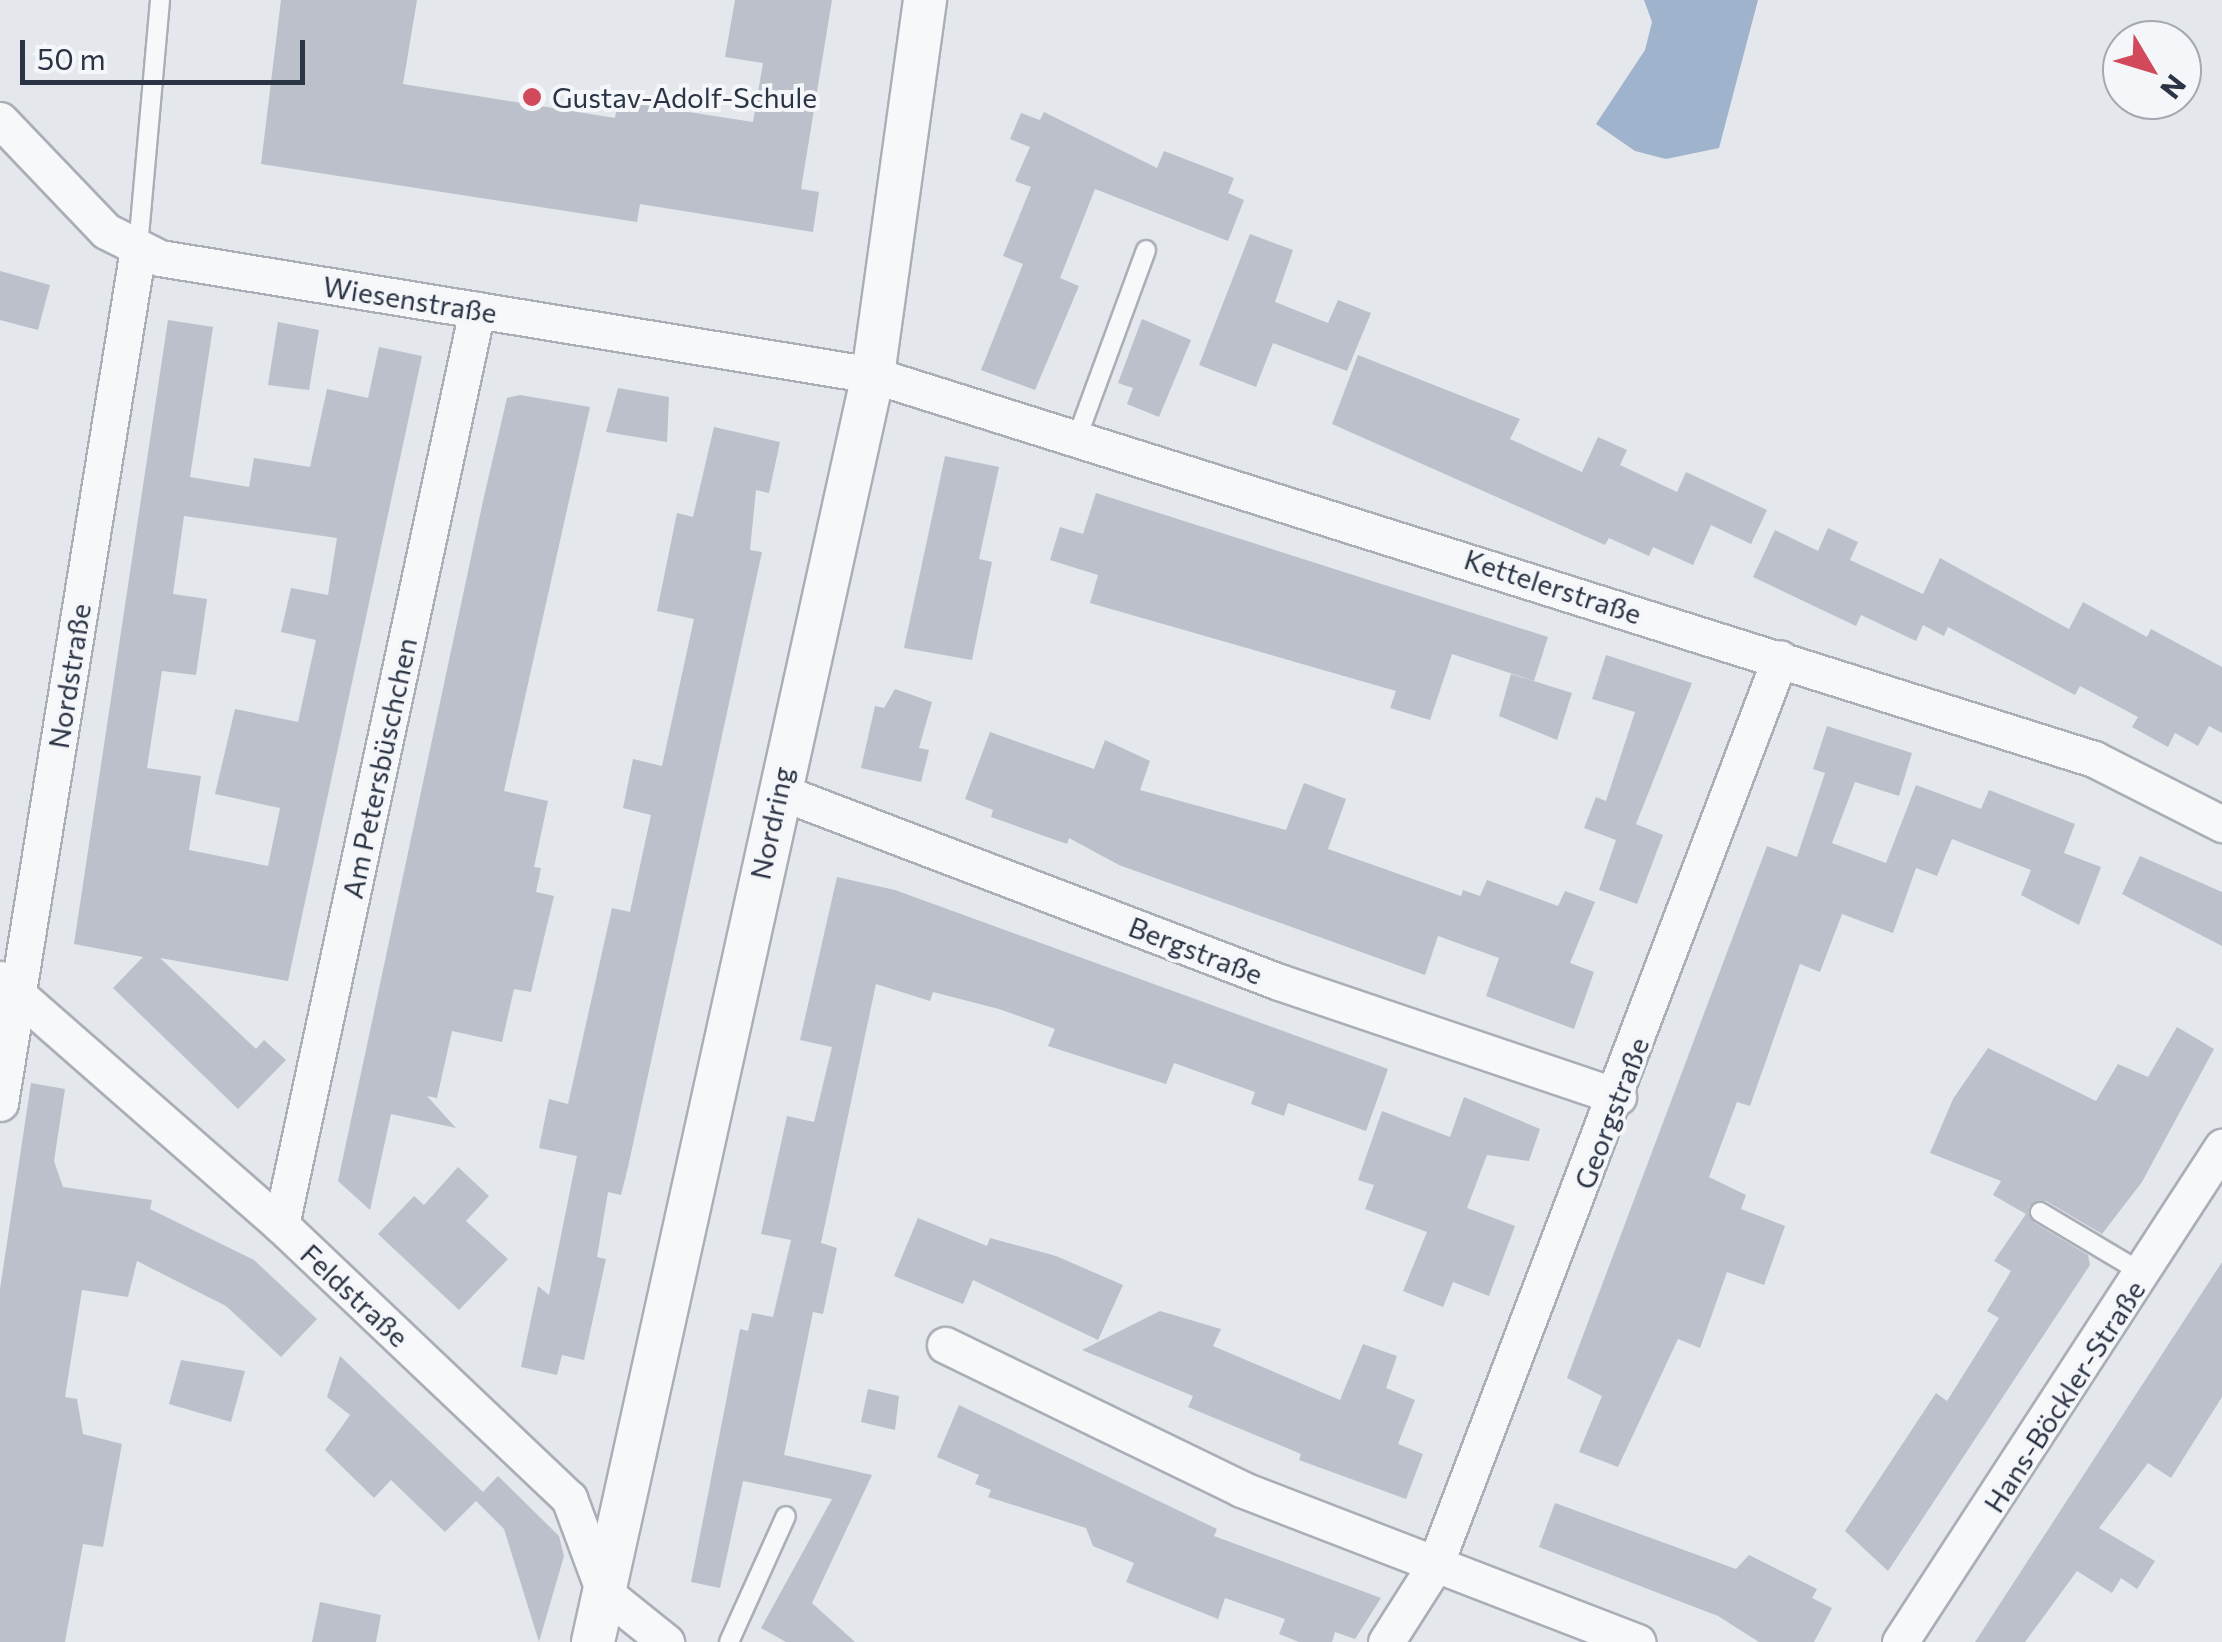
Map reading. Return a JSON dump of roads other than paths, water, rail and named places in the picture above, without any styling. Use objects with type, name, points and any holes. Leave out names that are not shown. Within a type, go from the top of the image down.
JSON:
[{"type":"street","name":"Nordring","points":[[593,1642],[872,375],[925,0]]},
{"type":"street","name":"Wiesenstraße","points":[[0,120],[78,206],[138,249],[872,375]]},
{"type":"street","name":"Nordstraße","points":[[0,1103],[9,987],[138,249]]},
{"type":"street","name":"Am Petersbüschchen","points":[[281,1226],[478,310]]},
{"type":"street","name":"Kettelerstraße","points":[[872,375],[1078,435],[2094,760],[2222,824]]},
{"type":"street","name":"Georgstraße","points":[[1386,1642],[1435,1565],[1618,1097],[1780,658]]},
{"type":"street","name":"Bergstraße","points":[[778,791],[1279,982],[1618,1097]]},
{"type":"street","name":"Feldstraße","points":[[9,987],[281,1226],[570,1498],[604,1592]]},
{"type":"street","name":"Hans-Böckler-Straße","points":[[1900,1642],[2144,1274],[2222,1147]]},
{"type":"street","points":[[945,1345],[1241,1489],[1637,1642]]},
{"type":"street","points":[[604,1592],[666,1642]]},
{"type":"lane","points":[[138,249],[160,0]]},
{"type":"lane","points":[[1078,435],[1146,250]]},
{"type":"lane","points":[[2040,1212],[2144,1274]]},
{"type":"lane","points":[[729,1642],[786,1516]]},
{"type":"water","points":[[1644,0],[1758,0],[1719,148],[1666,159],[1635,151],[1596,124],[1645,50],[1652,22]]},
{"type":"place","name":"Gustav-Adolf-Schule","points":[[532,97]]}]
